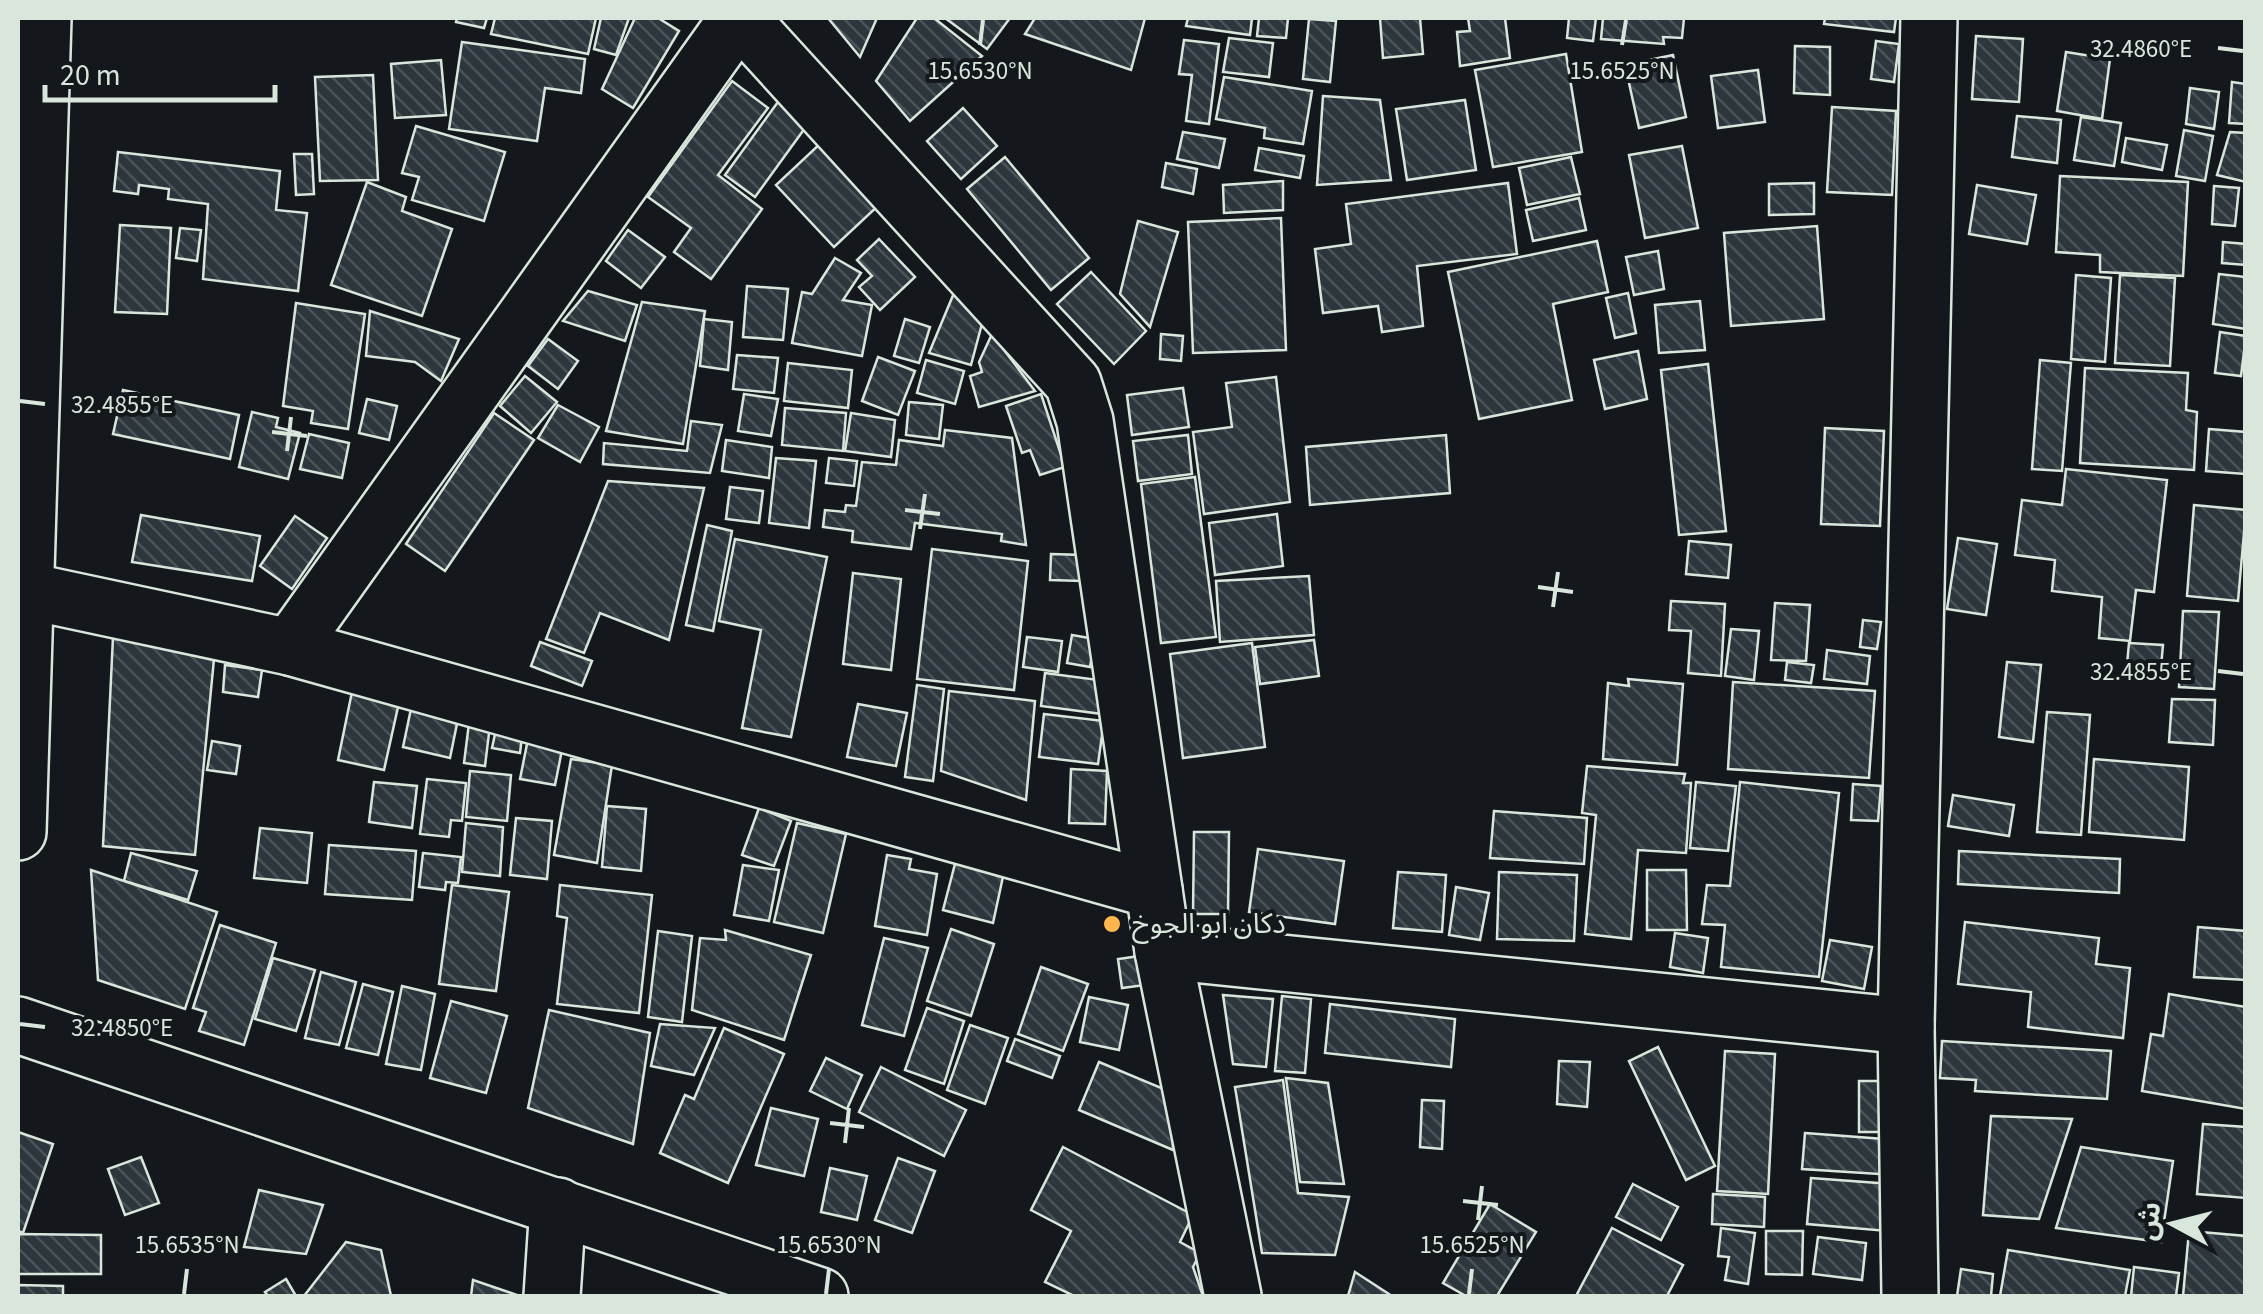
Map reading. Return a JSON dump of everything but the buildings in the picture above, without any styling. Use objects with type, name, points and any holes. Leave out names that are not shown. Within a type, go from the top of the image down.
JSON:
[{"type":"street","points":[[18,832],[28,591],[30,154],[43,18]]},
{"type":"street","points":[[290,647],[739,18],[1073,384],[1085,421],[1163,951],[1233,1296]]},
{"type":"street","points":[[1910,1296],[1906,1026],[1930,18]]},
{"type":"street","points":[[28,591],[290,647],[1154,890]]},
{"type":"street","points":[[1163,951],[1906,1026]]},
{"type":"street","points":[[18,1025],[820,1296]]},
{"type":"street","points":[[552,1296],[558,1206]]},
{"type":"place","name":"دكان ابو الجوخ","points":[[1112,924]]}]
